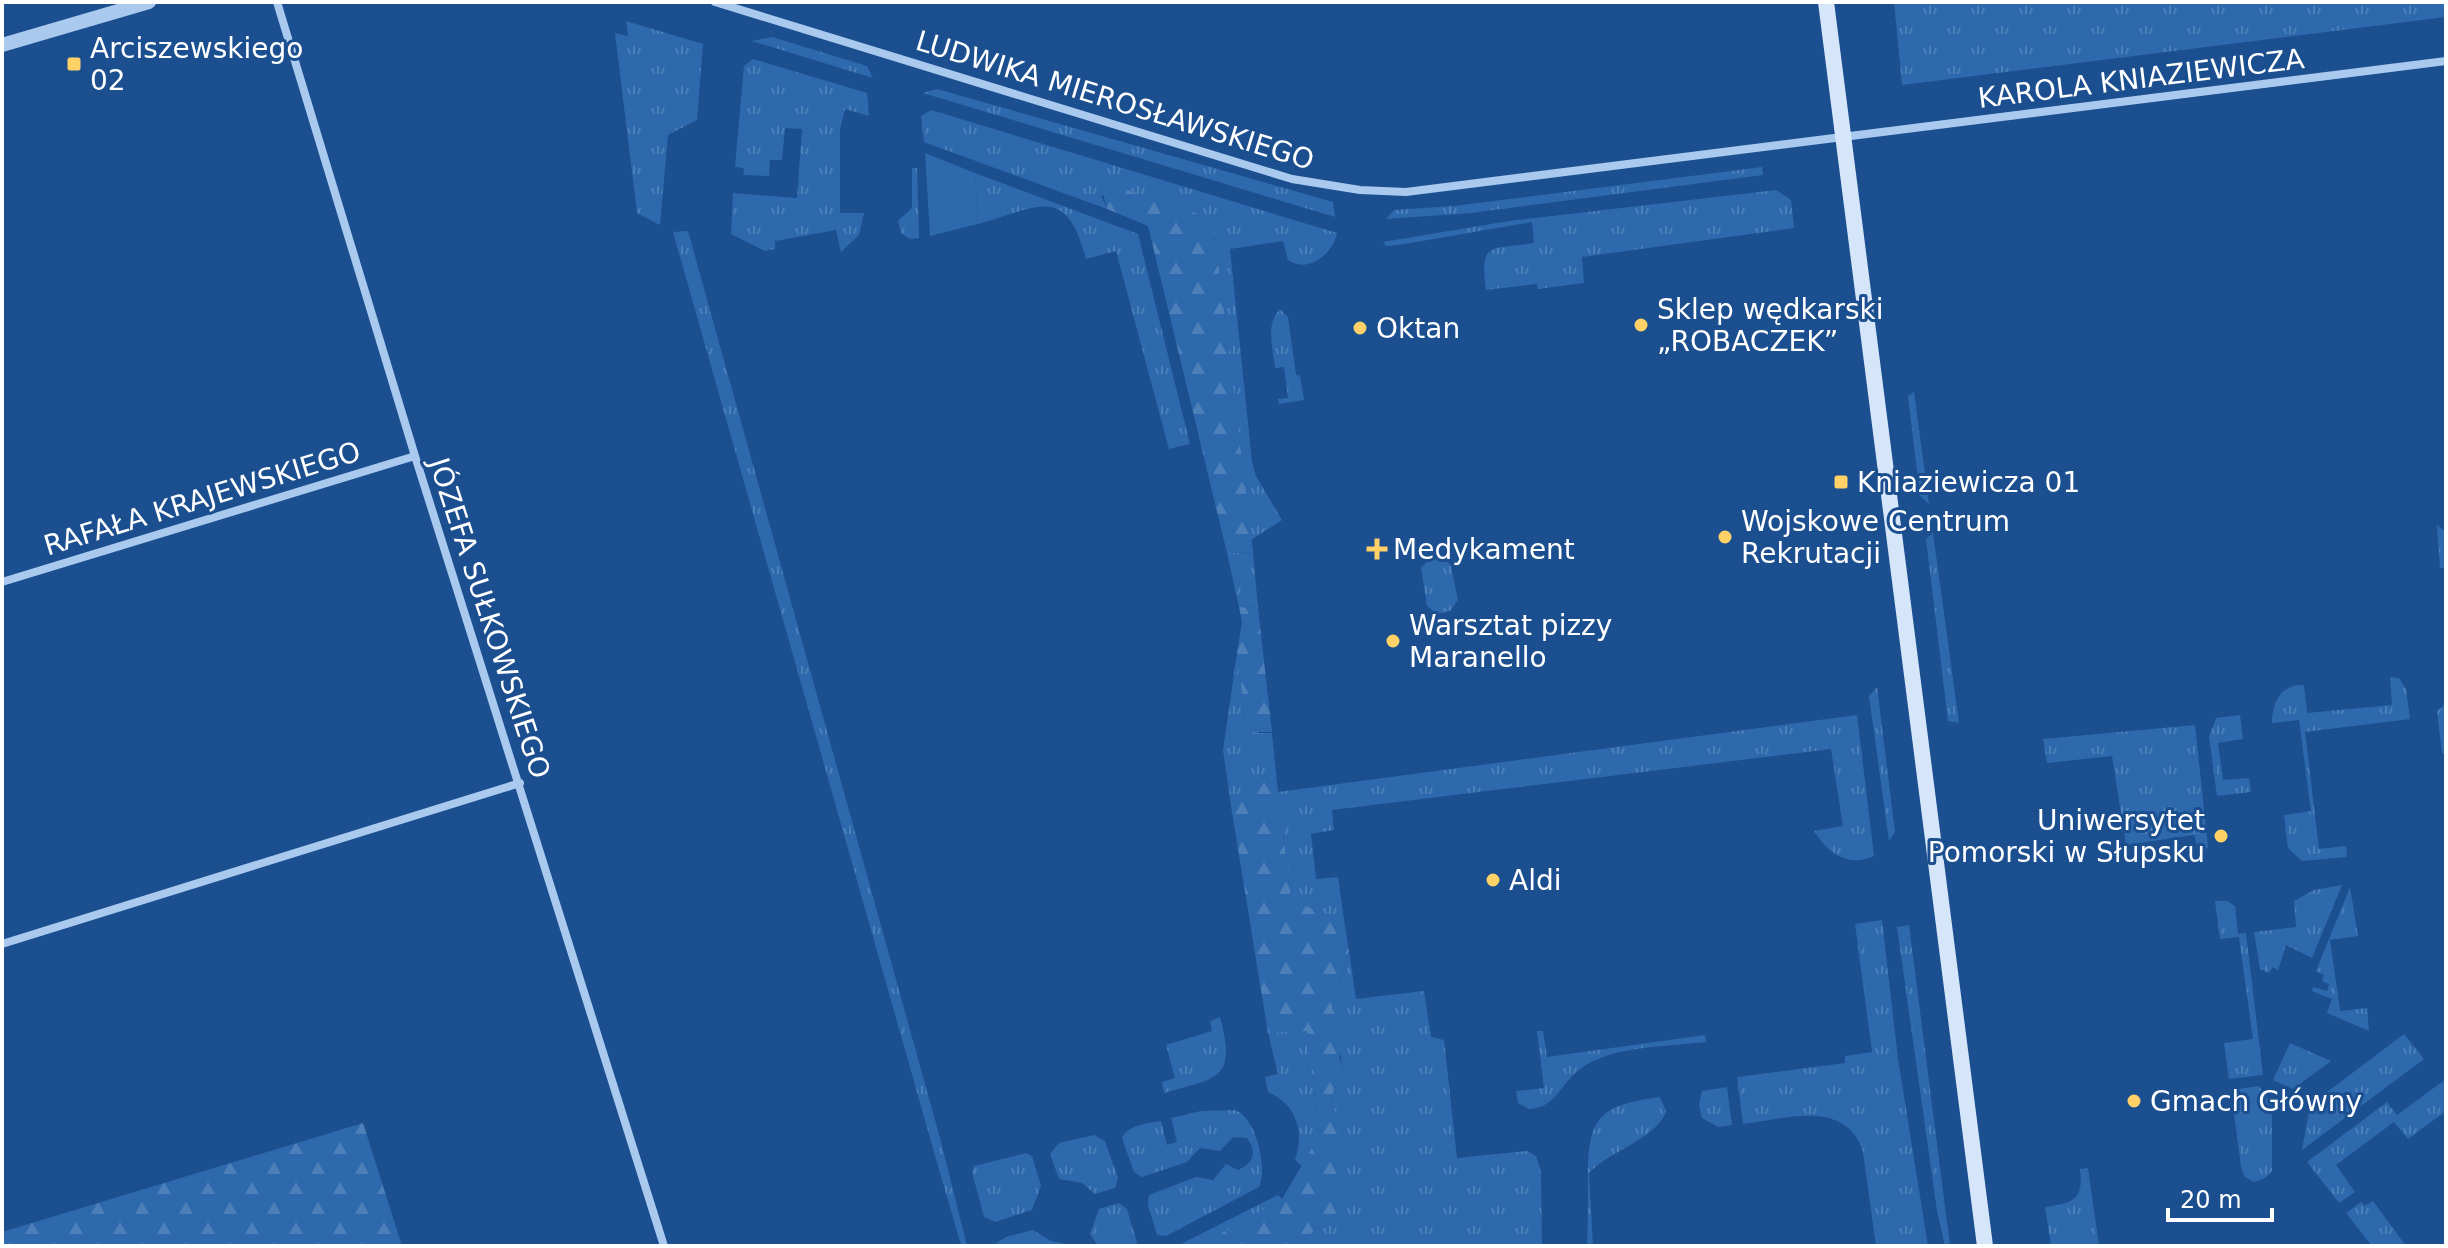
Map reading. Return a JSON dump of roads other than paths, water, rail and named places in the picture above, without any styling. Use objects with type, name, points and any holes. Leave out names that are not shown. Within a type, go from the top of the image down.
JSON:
[{"type":"main road","points":[[1826,2],[1985,1246]]},
{"type":"street","points":[[2,45],[149,2]]},
{"type":"street","name":"JÓZEFA SUŁKOWSKIEGO","points":[[277,2],[415,456],[664,1246]]},
{"type":"street","name":"LUDWIKA MIEROSŁAWSKIEGO","points":[[715,2],[1292,179],[1360,190],[1406,192],[1843,139]]},
{"type":"street","name":"KAROLA KNIAZIEWICZA","points":[[1843,139],[2446,61]]},
{"type":"street","name":"RAFAŁA KRAJEWSKIEGO","points":[[2,582],[415,456]]},
{"type":"street","points":[[2,944],[520,783]]},
{"type":"place","name":"Arciszewskiego 02","points":[[74,64]]},
{"type":"place","name":"Sklep wędkarski „ROBACZEK”","points":[[1641,325]]},
{"type":"place","name":"Oktan","points":[[1360,328]]},
{"type":"place","name":"Kniaziewicza 01","points":[[1841,482]]},
{"type":"place","name":"Wojskowe Centrum Rekrutacji","points":[[1725,537]]},
{"type":"place","name":"Medykament","points":[[1377,549]]},
{"type":"place","name":"Warsztat pizzy Maranello","points":[[1393,641]]},
{"type":"place","name":"Uniwersytet Pomorski w Słupsku","points":[[2221,836]]},
{"type":"place","name":"Aldi","points":[[1493,880]]},
{"type":"place","name":"Gmach Główny","points":[[2134,1101]]}]
